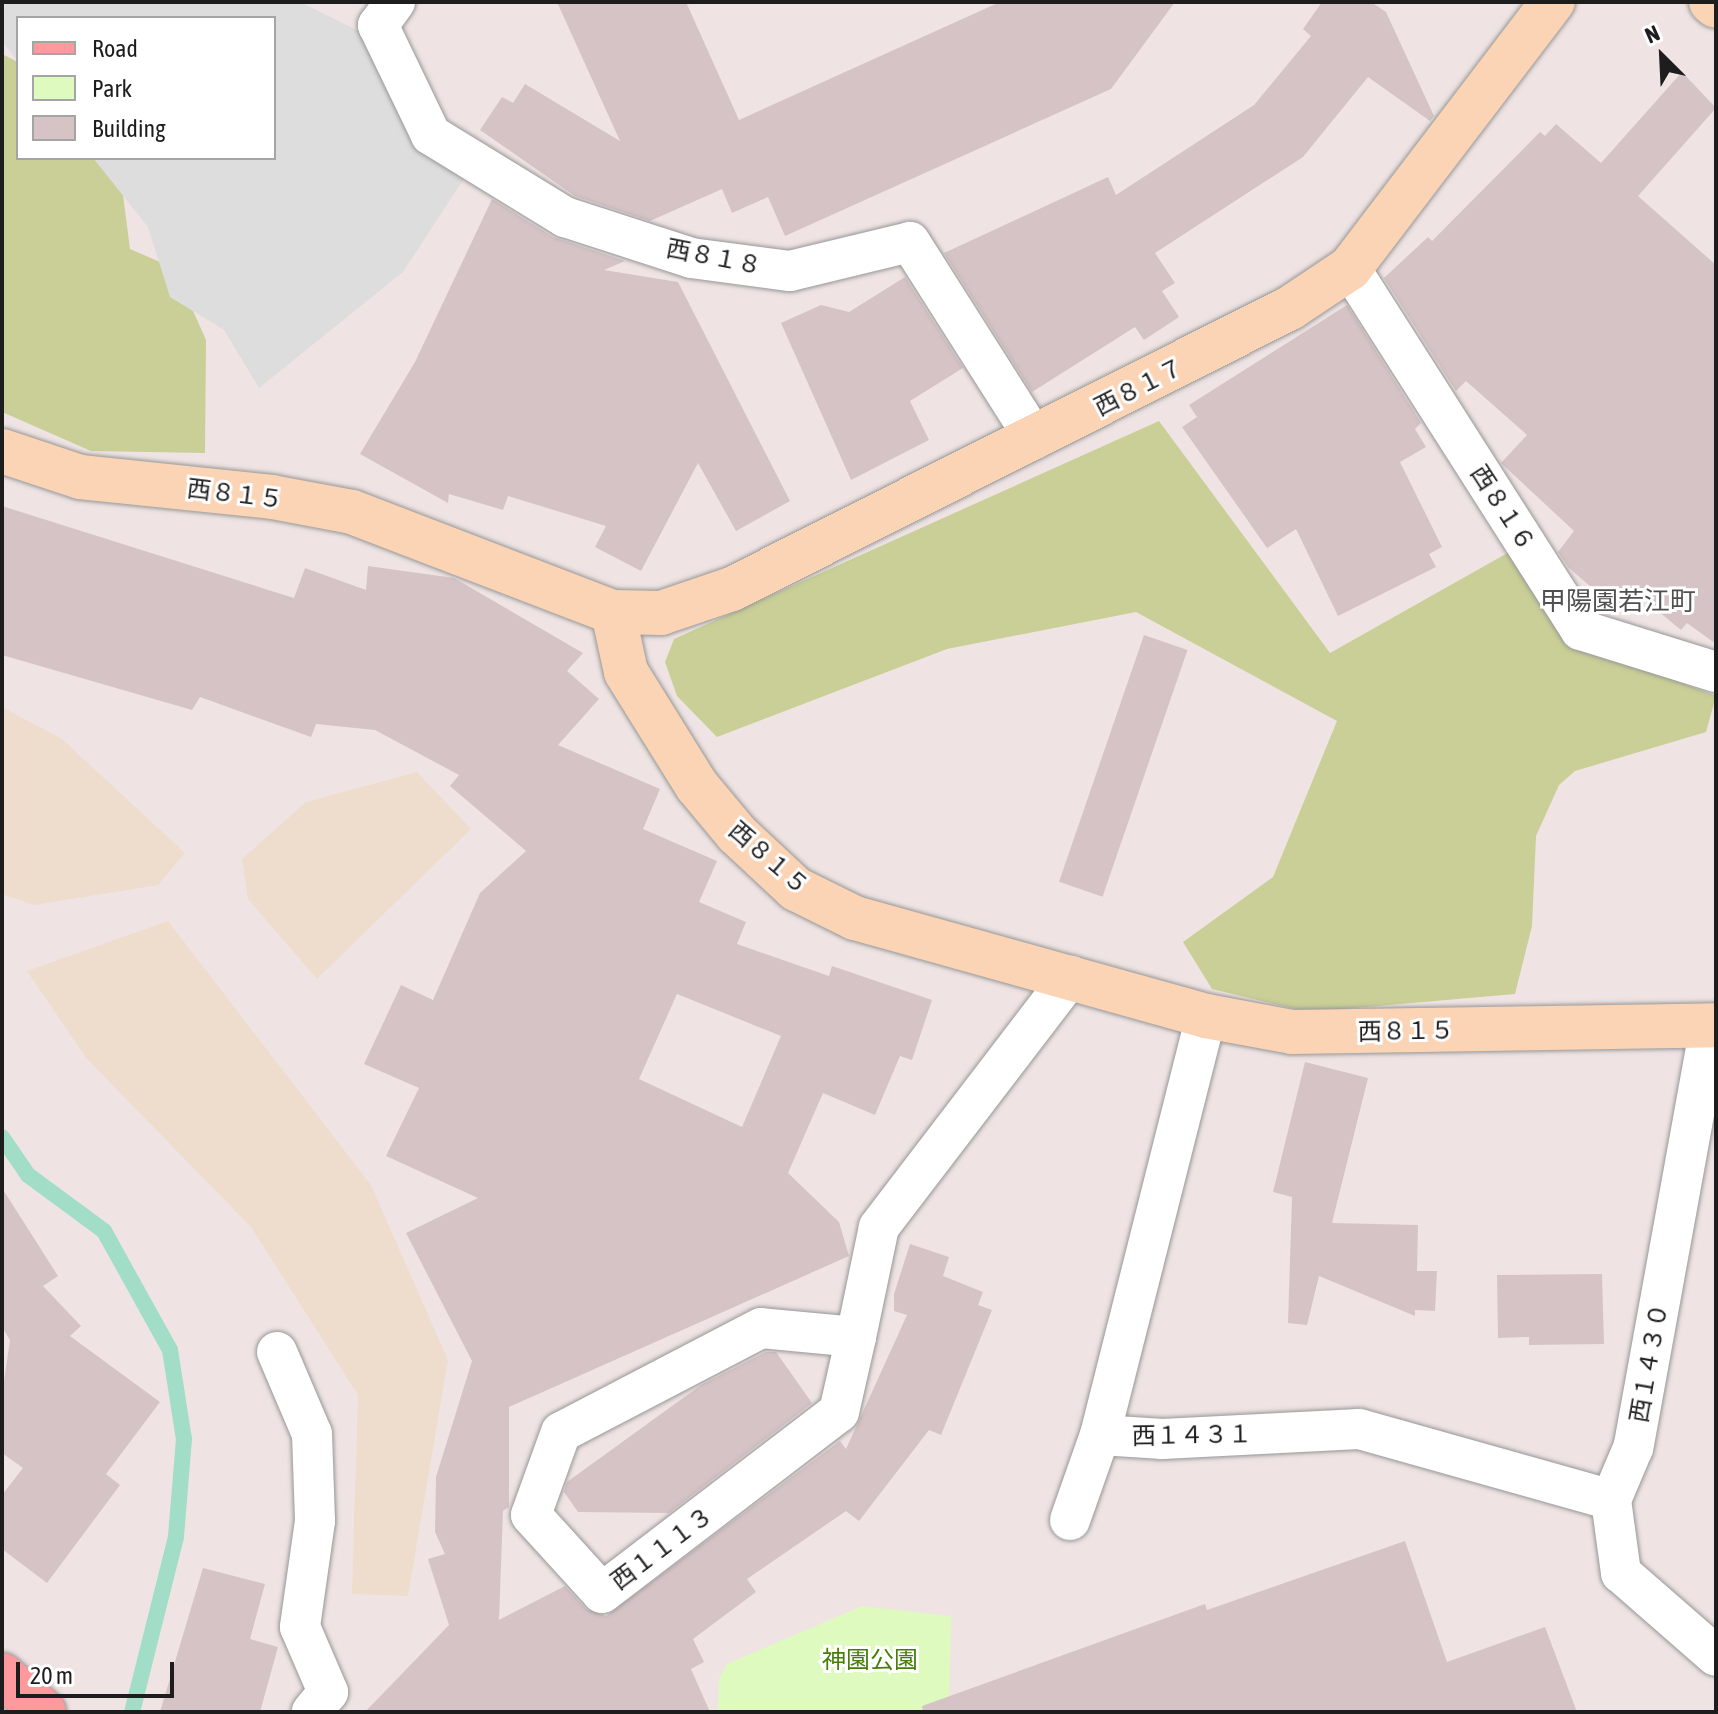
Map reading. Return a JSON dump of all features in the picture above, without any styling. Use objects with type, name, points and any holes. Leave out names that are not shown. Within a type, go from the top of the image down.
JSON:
[{"type":"main road","points":[[2,1675],[44,1712]]},
{"type":"street","name":"西８１７","points":[[613,612],[661,613],[709,599],[1235,339],[1350,268],[1553,2]]},
{"type":"street","points":[[1711,2],[1716,6]]},
{"type":"street","name":"西８１８","points":[[386,13],[431,135],[565,217],[691,258],[790,271],[910,242],[1035,439]]},
{"type":"street","name":"西８１６","points":[[1350,268],[1581,630],[1716,672]]},
{"type":"street","name":"西８１５","points":[[2,451],[80,477],[272,497],[352,512],[613,612],[626,672],[697,786],[737,834],[796,889],[855,918],[1206,1016],[1292,1032],[1713,1026]]},
{"type":"street","name":"西１１１３","points":[[856,1337],[761,1328],[561,1432],[531,1515],[602,1593],[839,1412],[856,1337],[879,1227],[1071,976]]},
{"type":"street","name":"西１４３１","points":[[1206,1016],[1100,1435],[1163,1439],[1359,1429],[1611,1500]]},
{"type":"street","name":"西１４３０","points":[[1611,1500],[1633,1448],[1713,1026]]},
{"type":"street","points":[[277,1352],[312,1434],[315,1521],[300,1627],[328,1692],[312,1712]]},
{"type":"street","points":[[1070,1520],[1100,1435]]},
{"type":"street","points":[[1611,1500],[1621,1573],[1716,1656]]},
{"type":"shaded area","points":[[5,2],[300,2],[367,35],[411,131],[463,180],[403,272],[259,388],[224,330],[170,297],[148,227],[95,160],[276,160],[276,16],[16,16],[16,59],[2,41]]},
{"type":"shaded area","points":[[2,707],[62,739],[185,853],[158,885],[34,905],[2,894]]},
{"type":"shaded area","points":[[417,772],[471,829],[317,979],[248,899],[242,859],[306,802]]},
{"type":"shaded area","points":[[168,921],[371,1185],[448,1360],[408,1596],[352,1594],[358,1395],[251,1227],[87,1059],[27,971]]},
{"type":"green space","points":[[2,54],[16,61],[16,160],[106,160],[122,187],[130,249],[174,268],[206,340],[205,453],[91,451],[2,412]]},
{"type":"green space","points":[[1159,421],[1330,653],[1511,551],[1570,640],[1716,696],[1706,732],[1575,771],[1559,785],[1536,836],[1532,926],[1515,994],[1308,1012],[1212,989],[1183,942],[1273,877],[1337,721],[1136,612],[947,649],[717,737],[677,696],[665,662],[674,639]]},
{"type":"green space","name":"神園公園","points":[[862,1606],[951,1616],[949,1712],[718,1712],[719,1679],[727,1664]]},
{"type":"building","points":[[557,2],[686,2],[739,120],[1000,2],[1175,2],[1111,89],[785,236],[768,197],[732,213],[722,189],[650,221],[575,196],[480,130],[502,97],[513,103],[525,84],[620,141]]},
{"type":"building","points":[[1322,2],[1371,2],[1386,12],[1434,116],[1430,121],[1368,77],[1303,157],[1155,253],[1175,283],[1162,291],[1179,317],[1144,340],[1135,327],[1032,392],[944,253],[1108,177],[1116,195],[1254,105],[1311,36],[1303,29]]},
{"type":"building","points":[[1682,72],[1716,108],[1638,196],[1716,265],[1716,644],[1687,623],[1681,630],[1635,592],[1620,612],[1569,568],[1558,552],[1574,531],[1501,463],[1527,435],[1466,381],[1456,391],[1384,278],[1428,237],[1432,241],[1540,132],[1545,136],[1556,124],[1601,163]]},
{"type":"building","points":[[492,199],[553,237],[625,261],[604,270],[678,282],[790,501],[736,531],[698,463],[641,571],[595,547],[606,526],[508,496],[503,510],[449,494],[448,503],[360,454],[415,362]]},
{"type":"building","points":[[905,277],[963,368],[910,401],[929,440],[851,480],[781,323],[821,305],[849,312]]},
{"type":"building","points":[[1347,305],[1421,423],[1415,429],[1426,447],[1400,462],[1442,547],[1429,554],[1436,567],[1338,616],[1296,529],[1267,548],[1182,427],[1197,417],[1189,405]]},
{"type":"building","points":[[2,506],[294,598],[305,568],[366,590],[368,566],[454,578],[583,653],[567,671],[599,699],[558,745],[660,789],[643,829],[717,861],[699,902],[746,922],[737,944],[829,976],[832,966],[932,1000],[912,1060],[900,1056],[875,1115],[823,1093],[788,1173],[839,1222],[849,1256],[509,1407],[509,1507],[503,1511],[499,1620],[565,1586],[586,1609],[606,1616],[840,1441],[846,1449],[907,1315],[894,1311],[894,1294],[910,1244],[949,1257],[943,1276],[983,1292],[978,1305],[992,1310],[941,1435],[929,1430],[859,1521],[846,1511],[747,1579],[756,1592],[693,1639],[704,1662],[691,1669],[710,1712],[365,1712],[449,1625],[428,1559],[445,1554],[435,1532],[436,1477],[472,1361],[406,1233],[478,1198],[386,1156],[419,1088],[364,1064],[401,985],[433,1000],[480,893],[526,851],[450,786],[459,775],[375,730],[316,724],[311,737],[200,697],[192,710],[2,655]],"holes":[[[677,994],[781,1036],[742,1127],[639,1079]]]},
{"type":"building","points":[[1144,635],[1187,650],[1103,897],[1059,882]]},
{"type":"building","points":[[1305,1062],[1368,1078],[1332,1223],[1418,1225],[1417,1271],[1437,1271],[1435,1311],[1415,1310],[1415,1316],[1319,1276],[1307,1325],[1288,1323],[1292,1197],[1273,1192]]},
{"type":"building","points":[[2,1188],[58,1276],[43,1286],[81,1326],[70,1336],[160,1402],[106,1474],[120,1485],[47,1583],[2,1549],[2,1495],[23,1468],[2,1453],[2,1395],[10,1340],[2,1327]]},
{"type":"building","points":[[1602,1274],[1604,1344],[1529,1345],[1529,1337],[1498,1338],[1497,1275]]},
{"type":"building","points":[[766,1352],[776,1352],[812,1403],[669,1513],[578,1512],[564,1492],[567,1482],[701,1385]]},
{"type":"building","points":[[1405,1541],[1447,1662],[1545,1627],[1577,1712],[923,1712],[922,1706],[1205,1604],[1207,1610]]},
{"type":"building","points":[[203,1568],[265,1584],[250,1639],[278,1647],[260,1712],[160,1712]]},
{"type":"waterway","points":[[2,1137],[28,1175],[104,1231],[170,1350],[184,1439],[176,1537],[132,1712]]},
{"type":"district","name":"甲陽園若江町","points":[[1618,602]]}]
